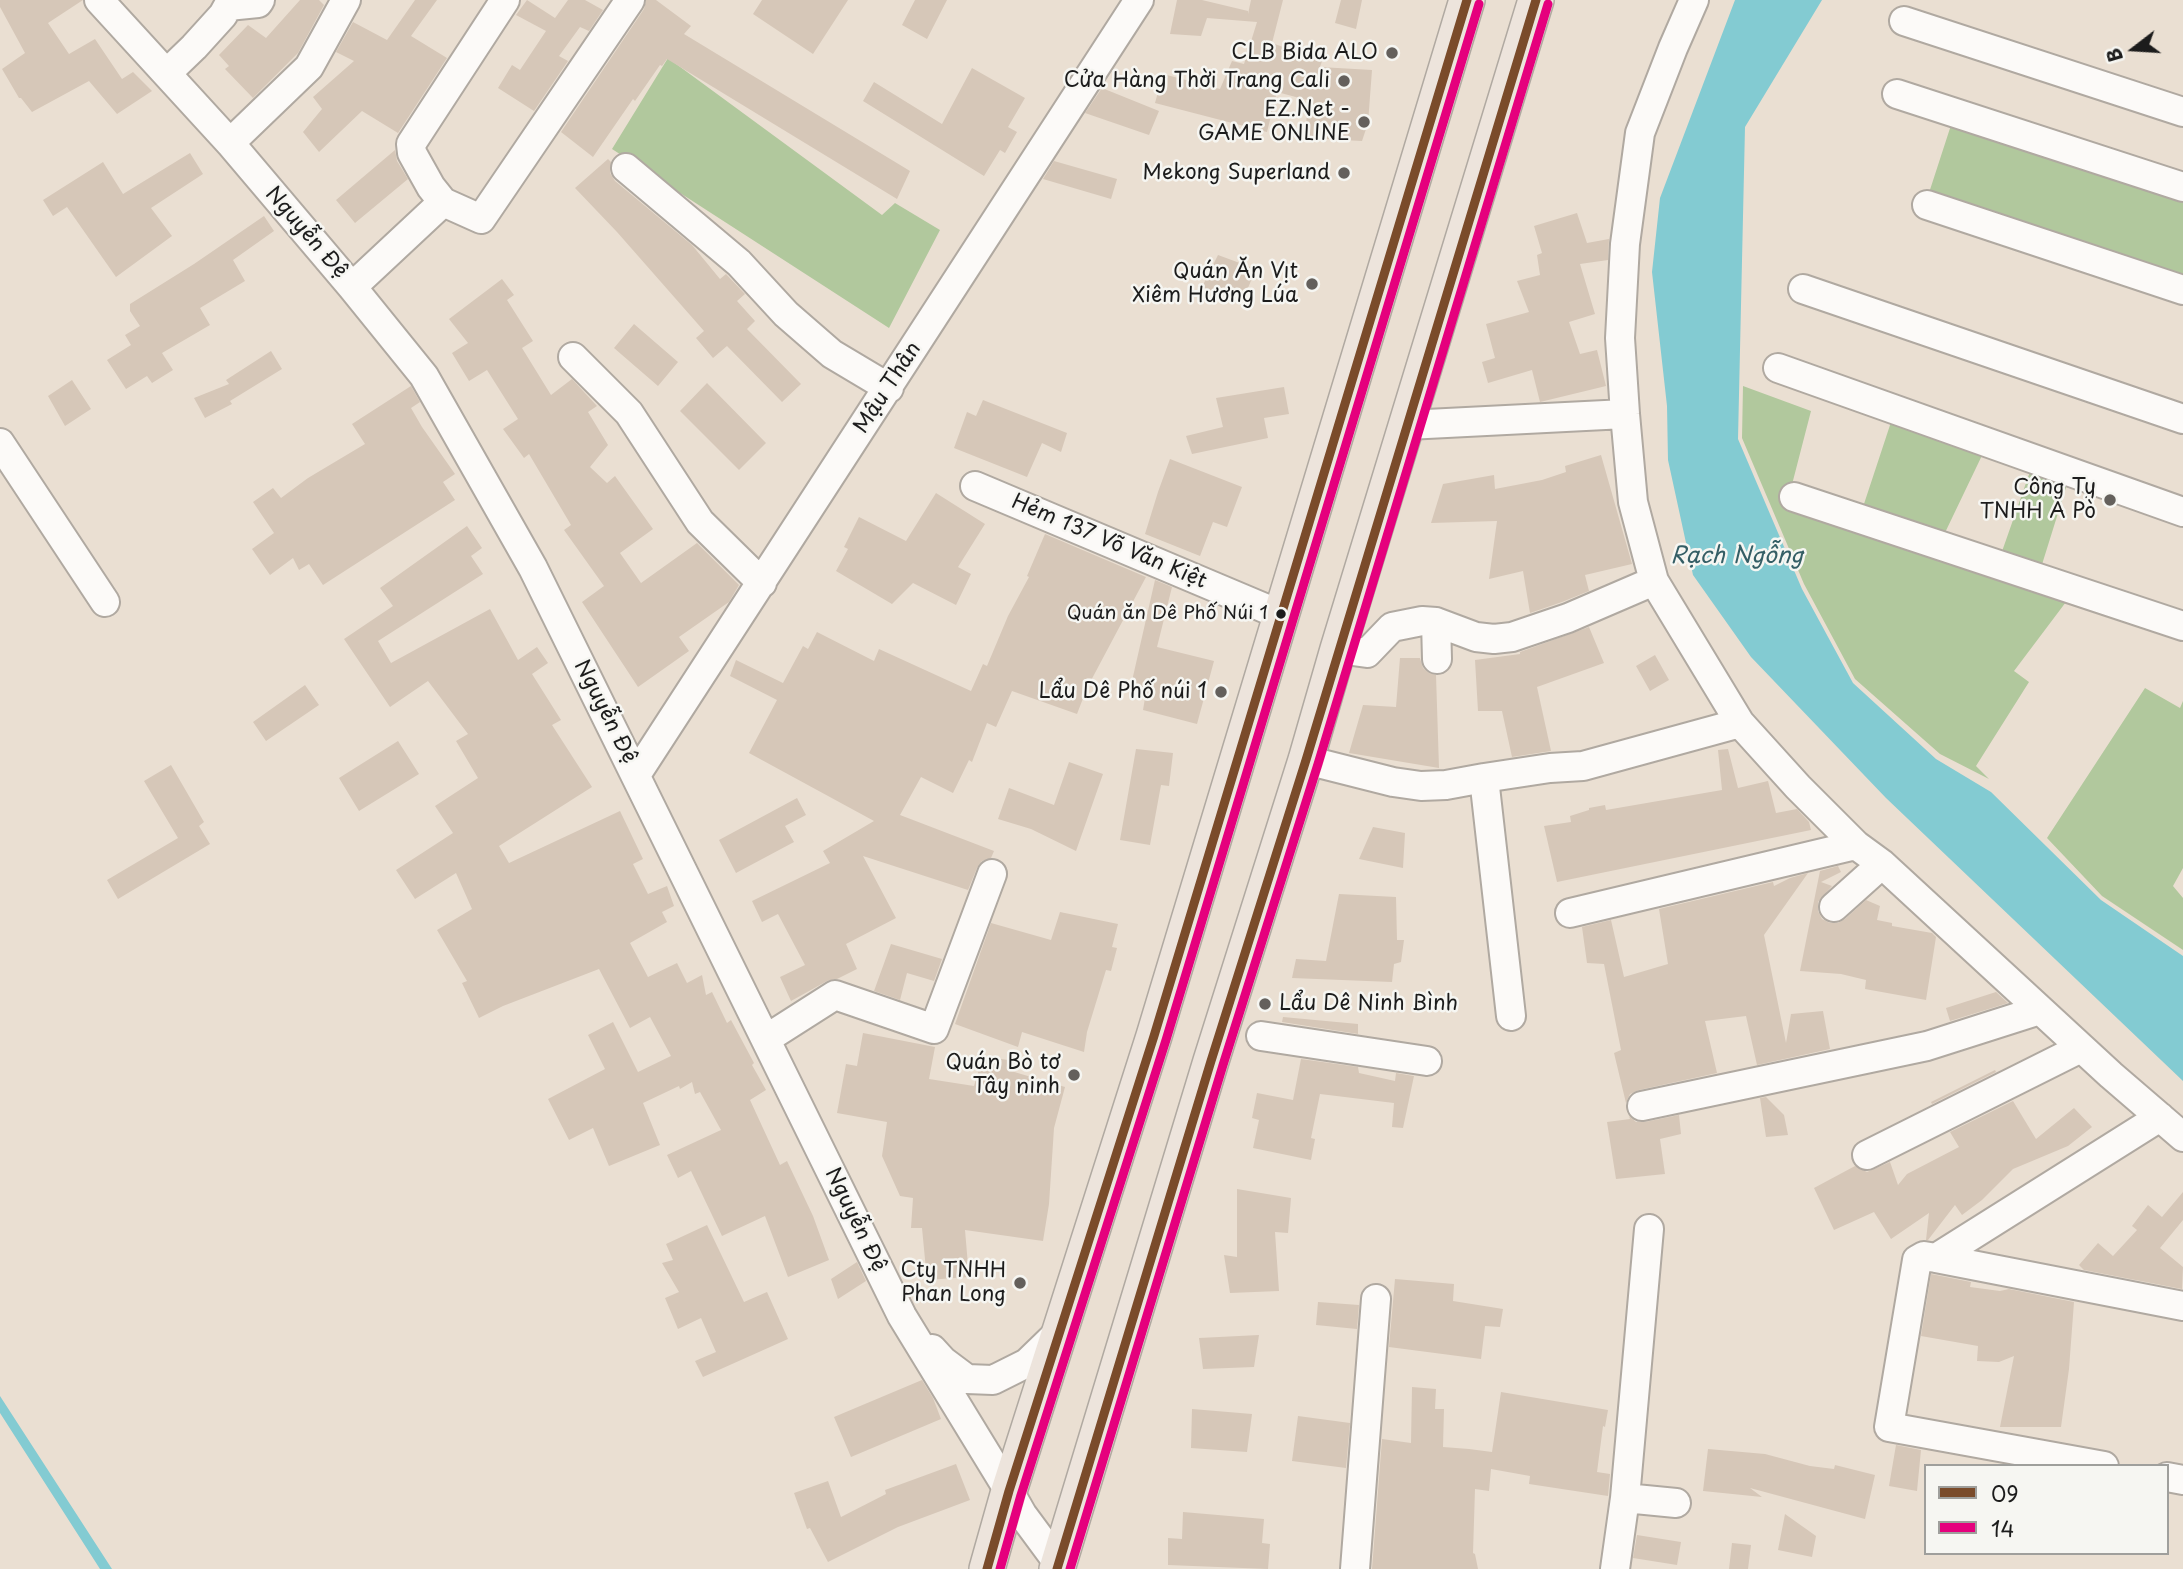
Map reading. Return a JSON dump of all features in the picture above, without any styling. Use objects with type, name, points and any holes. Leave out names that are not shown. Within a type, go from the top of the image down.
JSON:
[{"type":"main road","points":[[987,1569],[1009,1491],[1154,1036],[1467,0]]},
{"type":"main road","points":[[1059,1567],[1536,0]]},
{"type":"street","name":"Nguyễn Đệ","points":[[99,0],[230,143],[424,376],[533,568],[902,1316],[1022,1514],[1059,1567]]},
{"type":"street","points":[[167,74],[223,15],[228,6],[258,3],[260,0]]},
{"type":"street","points":[[230,143],[309,67],[346,0]]},
{"type":"street","points":[[505,0],[410,148],[443,202],[481,219],[630,0]]},
{"type":"street","name":"Mậu Thân","points":[[636,775],[1139,0]]},
{"type":"street","points":[[1694,0],[1640,133],[1632,181],[1624,271],[1620,338],[1633,502],[1654,581],[1740,723],[1798,787],[1856,845],[1882,864],[2081,1048],[2183,1137]]},
{"type":"street","points":[[1904,21],[2183,112]]},
{"type":"street","points":[[1898,94],[2183,187]]},
{"type":"street","points":[[626,168],[739,263],[786,314],[832,354],[889,388]]},
{"type":"street","points":[[352,287],[443,202]]},
{"type":"street","points":[[1927,205],[2183,290]]},
{"type":"street","points":[[1803,289],[2183,419]]},
{"type":"street","points":[[573,357],[629,413],[700,522],[762,583]]},
{"type":"street","points":[[1778,368],[2183,512]]},
{"type":"street","points":[[1407,425],[1625,414]]},
{"type":"street","points":[[0,443],[105,602]]},
{"type":"street","name":"Hẻm 137 Võ Văn Kiệt","points":[[975,486],[1281,615]]},
{"type":"street","points":[[1794,497],[2183,626]]},
{"type":"street","points":[[1338,649],[1367,653],[1387,631],[1398,624],[1422,621],[1436,622],[1476,637],[1512,637],[1568,618],[1654,581]]},
{"type":"street","points":[[1436,622],[1437,659]]},
{"type":"street","points":[[1306,760],[1393,782],[1421,786],[1446,785],[1550,768],[1583,766],[1740,723]]},
{"type":"street","points":[[1484,778],[1511,1016]]},
{"type":"street","points":[[1570,914],[1856,845]]},
{"type":"street","points":[[1834,907],[1882,864]]},
{"type":"street","points":[[766,1040],[835,995],[934,1030],[992,874]]},
{"type":"street","points":[[1642,1106],[1927,1046],[2040,1010]]},
{"type":"street","points":[[1261,1036],[1427,1061]]},
{"type":"street","points":[[1867,1155],[2081,1048]]},
{"type":"street","points":[[1936,1258],[2160,1117]]},
{"type":"street","points":[[1615,1569],[1625,1499],[1649,1229]]},
{"type":"street","points":[[2093,1464],[1889,1427],[1917,1260],[1924,1256],[1936,1258],[2183,1306]]},
{"type":"street","points":[[1355,1569],[1376,1299]]},
{"type":"street","points":[[902,1316],[943,1361],[967,1379],[993,1380],[1027,1363],[1061,1330]]},
{"type":"street","points":[[1625,1499],[1676,1503]]},
{"type":"green space","points":[[668,58],[882,215],[895,203],[940,230],[889,328],[612,149]]},
{"type":"green space","points":[[1953,119],[2183,193],[2183,286],[1927,199]]},
{"type":"green space","points":[[1743,386],[1811,411],[1788,500],[2072,594],[2014,671],[2029,682],[1976,766],[1989,779],[1940,754],[1855,679],[1804,584],[1742,438]]},
{"type":"green space","points":[[1894,413],[1987,445],[1941,541],[1861,513]]},
{"type":"green space","points":[[2033,463],[2069,478],[2039,574],[1999,560]]},
{"type":"green space","points":[[2145,688],[2180,708],[2183,701],[2183,868],[2173,886],[2183,898],[2183,950],[2102,896],[2047,838]]},
{"type":"water","name":"Rạch Ngỗng","points":[[1735,0],[1822,0],[1745,127],[1738,439],[1802,589],[1853,683],[1936,759],[1991,792],[2101,900],[2183,956],[2183,1081],[1886,798],[1751,657],[1693,575],[1668,460],[1667,406],[1652,272],[1660,198]]},
{"type":"water","points":[[0,1396],[112,1569],[100,1569],[0,1413]]},
{"type":"building","points":[[0,0],[83,0],[48,23],[69,54],[95,39],[122,79],[133,72],[152,91],[117,114],[89,81],[32,112],[19,98],[2,69],[25,53],[0,7]]},
{"type":"building","points":[[300,0],[319,0],[324,5],[298,53],[253,98],[225,69],[229,66],[219,55],[248,25],[266,38]]},
{"type":"building","points":[[415,0],[437,0],[411,36],[447,58],[398,133],[362,111],[319,152],[303,132],[322,109],[313,97],[354,61],[336,52],[353,22],[387,40]]},
{"type":"building","points":[[527,0],[555,18],[568,0],[585,0],[603,10],[589,31],[580,27],[559,56],[568,61],[534,111],[498,88],[512,65],[520,70],[546,31],[516,15]]},
{"type":"building","points":[[646,0],[656,0],[691,26],[684,34],[910,171],[897,199],[667,59],[635,101],[633,99],[593,157],[561,132],[644,9]]},
{"type":"building","points":[[762,0],[848,0],[813,54],[753,14]]},
{"type":"building","points":[[915,0],[947,0],[927,39],[902,25]]},
{"type":"building","points":[[1177,0],[1202,0],[1248,11],[1248,14],[1251,0],[1283,0],[1272,43],[1322,61],[1320,67],[1372,70],[1368,123],[1362,141],[1306,138],[1307,100],[1277,92],[1267,132],[1155,103],[1163,74],[1220,89],[1232,61],[1244,64],[1257,22],[1207,18],[1201,36],[1170,34]]},
{"type":"building","points":[[1341,0],[1362,0],[1356,29],[1335,23]]},
{"type":"building","points":[[972,68],[1025,98],[1008,127],[1017,132],[1005,153],[1000,150],[984,176],[863,101],[874,82],[942,124]]},
{"type":"building","points":[[1102,88],[1159,111],[1149,135],[1085,113]]},
{"type":"building","points":[[395,150],[397,161],[408,179],[355,223],[336,200]]},
{"type":"building","points":[[190,153],[203,174],[151,208],[172,236],[116,277],[67,207],[53,216],[43,200],[103,162],[123,194]]},
{"type":"building","points":[[608,159],[611,162],[610,173],[615,181],[692,245],[720,279],[726,274],[745,294],[737,301],[755,321],[747,329],[801,384],[782,402],[727,346],[713,358],[696,338],[704,331],[575,188]]},
{"type":"building","points":[[1054,161],[1117,179],[1111,199],[1043,179]]},
{"type":"building","points":[[1577,213],[1587,243],[1609,239],[1608,260],[1580,264],[1595,314],[1569,322],[1580,354],[1597,350],[1606,386],[1540,402],[1532,370],[1488,383],[1482,362],[1495,358],[1486,324],[1529,312],[1517,281],[1540,275],[1537,255],[1542,253],[1534,226]]},
{"type":"building","points":[[264,216],[274,231],[233,260],[245,281],[200,308],[210,325],[162,353],[173,370],[152,383],[147,376],[126,389],[107,360],[131,345],[125,335],[140,326],[130,311],[130,304]]},
{"type":"building","points":[[1218,255],[1256,269],[1242,302],[1202,287]]},
{"type":"building","points":[[502,279],[514,295],[507,300],[533,341],[522,348],[551,395],[572,379],[597,406],[588,412],[608,445],[590,467],[607,483],[615,476],[653,529],[620,553],[641,583],[697,543],[739,585],[729,602],[679,637],[689,651],[638,687],[582,602],[604,586],[564,530],[571,525],[529,454],[524,458],[503,429],[518,419],[487,370],[469,381],[452,353],[468,343],[449,319]]},
{"type":"building","points":[[634,324],[678,362],[658,386],[614,348]]},
{"type":"building","points":[[271,351],[282,369],[230,401],[232,404],[205,418],[194,398],[229,384],[226,380]]},
{"type":"building","points":[[72,380],[91,409],[65,426],[48,396]]},
{"type":"building","points":[[707,383],[766,443],[739,470],[680,411]]},
{"type":"building","points":[[411,386],[420,402],[411,408],[455,474],[443,482],[455,500],[323,585],[309,564],[299,570],[293,558],[270,575],[252,549],[274,533],[253,502],[273,488],[281,498],[308,478],[365,444],[352,424]]},
{"type":"building","points":[[1284,387],[1289,414],[1264,418],[1268,438],[1192,454],[1186,436],[1223,427],[1216,398]]},
{"type":"building","points":[[983,400],[1067,433],[1061,452],[1042,443],[1027,477],[954,448],[967,412],[976,416]]},
{"type":"building","points":[[1601,455],[1632,564],[1585,575],[1589,591],[1562,602],[1530,613],[1523,571],[1489,579],[1497,521],[1431,523],[1443,484],[1494,475],[1495,489],[1542,480],[1566,472],[1565,466]]},
{"type":"building","points":[[1170,459],[1242,487],[1227,527],[1213,522],[1200,556],[1145,534]]},
{"type":"building","points":[[936,493],[985,524],[958,567],[971,574],[956,605],[913,583],[892,604],[836,571],[848,549],[844,547],[859,517],[906,541]]},
{"type":"building","points":[[467,526],[482,548],[471,556],[483,574],[378,641],[391,663],[490,609],[518,660],[537,647],[548,663],[532,674],[561,720],[552,725],[592,787],[499,846],[509,863],[620,811],[643,859],[633,864],[648,894],[667,886],[674,906],[662,912],[667,922],[630,943],[648,977],[677,963],[687,983],[702,975],[706,995],[712,992],[727,1023],[731,1020],[766,1090],[750,1100],[780,1165],[787,1161],[813,1216],[829,1260],[788,1277],[765,1216],[722,1236],[691,1171],[678,1178],[667,1155],[721,1130],[700,1092],[695,1094],[692,1082],[643,1103],[660,1145],[609,1166],[593,1128],[569,1140],[548,1099],[605,1069],[588,1035],[613,1022],[638,1072],[671,1056],[650,1017],[630,1028],[599,969],[479,1018],[462,983],[467,981],[437,930],[472,909],[456,873],[415,899],[396,870],[453,833],[435,806],[478,778],[456,741],[468,734],[428,681],[390,707],[344,639],[393,606],[380,588]]},
{"type":"building","points":[[1045,534],[1146,577],[1087,688],[1077,714],[1012,691],[996,727],[987,723],[972,762],[969,760],[953,793],[921,777],[900,815],[994,851],[991,858],[982,861],[968,890],[863,856],[896,918],[846,944],[857,969],[827,981],[791,1001],[780,977],[805,965],[778,914],[762,922],[752,901],[830,863],[823,851],[874,821],[749,753],[777,700],[730,676],[736,660],[783,683],[803,646],[808,649],[817,632],[874,661],[879,649],[971,691],[983,664],[987,666],[1008,616],[1029,577],[1027,576]]},
{"type":"building","points":[[1155,580],[1172,587],[1157,647],[1214,661],[1197,724],[1143,710],[1145,698],[1129,694]]},
{"type":"building","points":[[1589,627],[1604,663],[1537,687],[1551,751],[1512,757],[1502,711],[1478,711],[1475,660],[1520,654]]},
{"type":"building","points":[[1655,655],[1669,680],[1650,691],[1636,666]]},
{"type":"building","points":[[1400,658],[1420,658],[1423,668],[1436,675],[1439,768],[1349,753],[1363,705],[1396,707]]},
{"type":"building","points":[[305,685],[319,705],[266,741],[253,722]]},
{"type":"building","points":[[398,741],[419,774],[359,811],[339,778]]},
{"type":"building","points":[[1136,749],[1173,753],[1169,786],[1161,785],[1150,845],[1120,840]]},
{"type":"building","points":[[1728,749],[1738,788],[1768,781],[1776,813],[1797,809],[1809,822],[1811,830],[1557,882],[1544,826],[1571,822],[1570,816],[1589,808],[1605,805],[1606,810],[1722,790],[1718,750]]},
{"type":"building","points":[[1069,762],[1103,774],[1076,851],[1031,829],[998,819],[1009,788],[1054,805]]},
{"type":"building","points":[[171,765],[204,822],[199,826],[210,844],[118,899],[107,880],[178,838],[144,781]]},
{"type":"building","points":[[797,798],[806,815],[785,826],[794,842],[736,873],[719,840]]},
{"type":"building","points":[[1373,827],[1405,833],[1403,868],[1359,859]]},
{"type":"building","points":[[1838,866],[1841,872],[1821,882],[1832,886],[1818,902],[1822,919],[1838,923],[1866,900],[1880,906],[1877,920],[1892,923],[1892,926],[1932,933],[1936,937],[1926,1000],[1865,989],[1866,980],[1841,974],[1800,971],[1820,871]]},
{"type":"building","points":[[1808,873],[1764,935],[1786,1043],[1791,1014],[1823,1011],[1830,1049],[1757,1065],[1746,1016],[1705,1021],[1717,1073],[1639,1090],[1630,1094],[1626,1103],[1614,1053],[1621,1050],[1604,964],[1587,963],[1582,927],[1611,920],[1624,977],[1668,964],[1659,909],[1773,882],[1774,886]]},
{"type":"building","points":[[1339,894],[1396,897],[1397,940],[1404,940],[1401,962],[1394,964],[1392,982],[1292,978],[1296,959],[1326,961]]},
{"type":"building","points":[[1060,912],[1118,924],[1112,947],[1117,948],[1111,971],[1106,970],[1087,1032],[1084,1052],[1022,1032],[1018,1047],[955,1024],[991,923],[1051,940]]},
{"type":"building","points":[[891,944],[942,959],[934,981],[907,973],[900,1000],[874,991]]},
{"type":"building","points":[[1996,992],[2008,1003],[1950,1021],[1946,1008]]},
{"type":"building","points":[[1283,1017],[1358,1024],[1358,1034],[1282,1022]]},
{"type":"building","points":[[863,1033],[935,1047],[929,1079],[974,1086],[983,1056],[1014,1061],[1011,1071],[1065,1087],[1054,1128],[1049,1204],[1043,1241],[965,1230],[969,1277],[927,1280],[922,1228],[911,1228],[913,1198],[900,1196],[882,1156],[887,1122],[837,1113],[846,1064],[857,1066]]},
{"type":"building","points":[[1301,1059],[1358,1067],[1359,1073],[1395,1081],[1396,1073],[1414,1076],[1403,1128],[1392,1127],[1394,1103],[1320,1094],[1311,1138],[1315,1139],[1311,1160],[1253,1148],[1259,1120],[1252,1118],[1257,1093],[1293,1100]]},
{"type":"building","points":[[1995,1070],[1996,1072],[1932,1104],[1931,1102]]},
{"type":"building","points":[[1766,1097],[1784,1115],[1788,1135],[1766,1137],[1760,1098]]},
{"type":"building","points":[[2013,1101],[2036,1139],[2074,1108],[2092,1127],[2068,1146],[2013,1169],[1982,1200],[1962,1215],[1955,1205],[1928,1240],[1929,1213],[1891,1239],[1874,1212],[1834,1230],[1814,1188],[1855,1166],[1867,1172],[1890,1162],[1898,1185],[1907,1174],[1959,1147],[1950,1132]]},
{"type":"building","points":[[1679,1115],[1681,1134],[1660,1139],[1665,1174],[1616,1179],[1607,1122],[1630,1119],[1629,1116],[1636,1122],[1645,1122]]},
{"type":"building","points":[[1237,1189],[1291,1198],[1288,1233],[1275,1232],[1279,1291],[1230,1293],[1224,1255],[1237,1257]]},
{"type":"building","points":[[2183,1192],[2183,1220],[2160,1248],[2183,1267],[2182,1289],[2084,1270],[2079,1265],[2098,1243],[2113,1256],[2137,1230],[2132,1226],[2148,1205],[2162,1217]]},
{"type":"building","points":[[707,1225],[744,1302],[767,1292],[788,1339],[703,1377],[695,1361],[716,1352],[701,1318],[678,1329],[665,1298],[679,1292],[662,1263],[673,1260],[666,1244]]},
{"type":"building","points":[[857,1262],[866,1281],[838,1299],[831,1279]]},
{"type":"building","points":[[1931,1274],[1971,1282],[1970,1287],[2000,1291],[2009,1289],[2074,1302],[2061,1427],[2000,1427],[2014,1356],[1999,1362],[1977,1361],[1978,1346],[1921,1336]]},
{"type":"building","points":[[1395,1279],[1454,1284],[1453,1301],[1503,1309],[1500,1327],[1485,1326],[1481,1359],[1389,1347]]},
{"type":"building","points":[[1318,1302],[1359,1305],[1357,1329],[1316,1325]]},
{"type":"building","points":[[1259,1335],[1254,1367],[1203,1369],[1199,1338]]},
{"type":"building","points":[[922,1380],[941,1419],[851,1457],[834,1417]]},
{"type":"building","points":[[1412,1387],[1436,1389],[1435,1409],[1444,1409],[1443,1447],[1492,1452],[1501,1392],[1608,1410],[1605,1427],[1603,1426],[1597,1472],[1610,1474],[1608,1496],[1529,1484],[1530,1476],[1491,1469],[1489,1491],[1475,1489],[1473,1553],[1478,1569],[1372,1569],[1382,1439],[1411,1443]]},
{"type":"building","points":[[1192,1409],[1252,1414],[1247,1452],[1191,1448]]},
{"type":"building","points":[[1298,1416],[1350,1423],[1346,1468],[1292,1461]]},
{"type":"building","points":[[1896,1445],[1921,1450],[1917,1491],[1889,1486]]},
{"type":"building","points":[[1708,1449],[1765,1454],[1810,1466],[1834,1469],[1835,1465],[1875,1475],[1865,1519],[1750,1488],[1762,1497],[1703,1491]]},
{"type":"building","points":[[956,1464],[970,1500],[898,1527],[828,1562],[810,1528],[807,1529],[794,1493],[828,1481],[841,1517],[886,1494],[885,1490]]},
{"type":"building","points":[[1183,1512],[1264,1519],[1262,1543],[1270,1544],[1268,1569],[1168,1565],[1168,1538],[1182,1539]]},
{"type":"building","points":[[1785,1514],[1816,1536],[1812,1557],[1778,1550]]},
{"type":"building","points":[[1637,1535],[1681,1542],[1677,1565],[1633,1558]]},
{"type":"building","points":[[1732,1543],[1751,1545],[1748,1569],[1729,1569]]},
{"type":"transit line","name":"09","points":[[987,1569],[1009,1491],[1154,1036],[1467,0]]},
{"type":"transit line","name":"09","points":[[1057,1569],[1536,0]]},
{"type":"transit line","name":"14","points":[[1000,1569],[1021,1495],[1166,1040],[1479,4]]},
{"type":"transit line","name":"14","points":[[1070,1569],[1548,4]]},
{"type":"place","name":"CLB Bida ALO","points":[[1392,53]]},
{"type":"place","name":"Cửa Hàng Thời Trang Cali","points":[[1344,81]]},
{"type":"place","name":"EZ.Net - GAME ONLINE","points":[[1364,122]]},
{"type":"place","name":"Mekong Superland","points":[[1344,173]]},
{"type":"place","name":"Quán Ăn Vịt Xiêm Hương Lúa","points":[[1312,284]]},
{"type":"place","name":"Công Ty TNHH A Pò","points":[[2110,500]]},
{"type":"place","name":"Quán ăn Dê Phố Núi 1","points":[[1281,614]]},
{"type":"place","name":"Lẩu Dê Phố núi 1","points":[[1221,692]]},
{"type":"place","name":"Lẩu Dê Ninh Bình","points":[[1265,1004]]},
{"type":"place","name":"Quán Bò tơ Tây ninh","points":[[1074,1075]]},
{"type":"place","name":"Cty TNHH Phan Long","points":[[1020,1283]]}]
